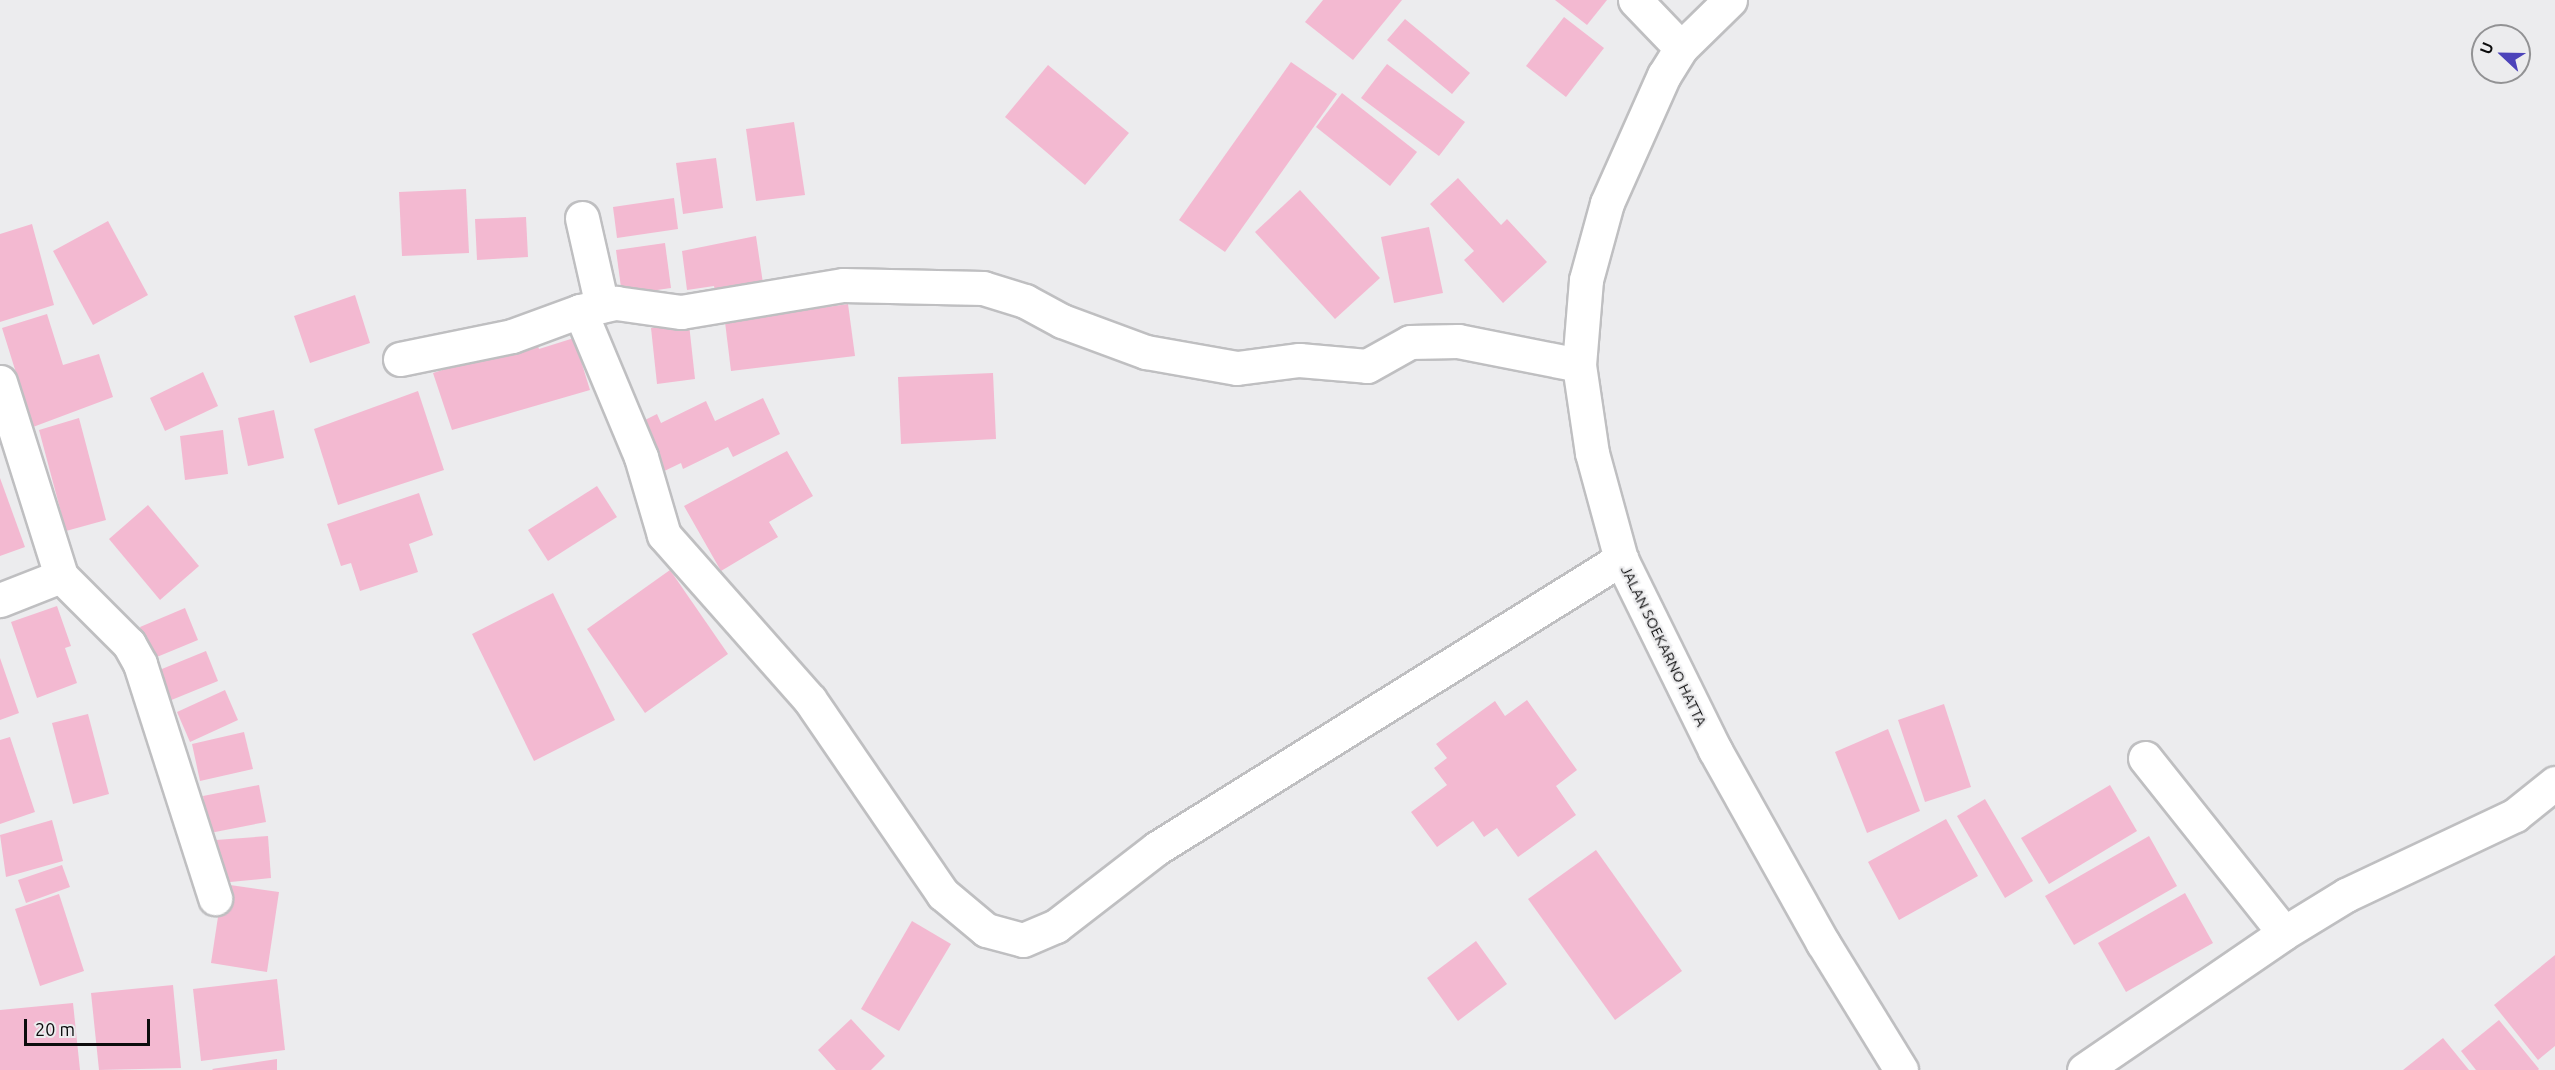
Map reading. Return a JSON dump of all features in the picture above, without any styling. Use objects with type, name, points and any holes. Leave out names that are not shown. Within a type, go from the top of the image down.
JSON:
[{"type":"street","points":[[1635,0],[1682,48]]},
{"type":"street","name":"JALAN SOEKARNO HATTA","points":[[1730,0],[1682,48],[1635,133],[1607,203],[1586,280],[1579,365],[1592,453],[1622,559],[1714,750],[1901,1070]]},
{"type":"street","points":[[582,218],[591,308],[641,456],[664,535],[810,700],[943,894],[986,930],[1023,940],[1056,926],[1157,848],[1622,559]]},
{"type":"street","points":[[400,359],[512,336],[591,308],[616,303],[681,312],[843,285],[983,288],[1025,301],[1062,321],[1146,352],[1237,368],[1299,360],[1367,366],[1410,342],[1458,341],[1579,365]]},
{"type":"street","points":[[0,382],[61,576],[129,644],[140,664],[215,898]]},
{"type":"street","points":[[0,600],[61,576]]},
{"type":"street","points":[[2145,758],[2284,933]]},
{"type":"street","points":[[2084,1070],[2284,933],[2346,896],[2515,815],[2555,783]]},
{"type":"building","points":[[1323,0],[1402,0],[1353,60],[1305,22]]},
{"type":"building","points":[[1555,0],[1607,0],[1587,25]]},
{"type":"building","points":[[1564,17],[1604,48],[1566,97],[1526,66]]},
{"type":"building","points":[[1405,19],[1470,73],[1452,94],[1387,40]]},
{"type":"building","points":[[1291,62],[1337,94],[1225,252],[1179,220]]},
{"type":"building","points":[[1387,64],[1465,122],[1439,156],[1361,98]]},
{"type":"building","points":[[1048,65],[1129,133],[1085,185],[1005,117]]},
{"type":"building","points":[[1342,93],[1417,152],[1390,186],[1316,127]]},
{"type":"building","points":[[794,122],[805,195],[756,201],[746,129]]},
{"type":"building","points":[[716,158],[723,208],[683,214],[676,163]]},
{"type":"building","points":[[1458,178],[1501,225],[1507,219],[1547,262],[1503,303],[1464,260],[1474,251],[1430,204]]},
{"type":"building","points":[[466,189],[469,253],[402,256],[399,192]]},
{"type":"building","points":[[1300,190],[1380,278],[1335,319],[1255,232]]},
{"type":"building","points":[[674,198],[678,229],[617,238],[613,207]]},
{"type":"building","points":[[526,217],[528,257],[477,260],[475,219]]},
{"type":"building","points":[[108,221],[148,295],[93,325],[53,251]]},
{"type":"building","points":[[32,224],[54,305],[0,322],[0,234]]},
{"type":"building","points":[[1429,227],[1443,293],[1394,303],[1381,237]]},
{"type":"building","points":[[756,236],[764,290],[716,297],[714,286],[687,290],[682,251]]},
{"type":"building","points":[[665,243],[671,288],[622,295],[616,250]]},
{"type":"building","points":[[355,295],[370,343],[310,363],[294,316]]},
{"type":"building","points":[[848,304],[855,356],[731,371],[725,322]]},
{"type":"building","points":[[47,314],[63,365],[99,354],[113,397],[33,427],[2,328]]},
{"type":"building","points":[[689,324],[695,379],[657,384],[651,328]]},
{"type":"building","points":[[574,338],[590,390],[452,430],[433,373],[536,340],[539,349]]},
{"type":"building","points":[[203,372],[218,406],[165,431],[150,398]]},
{"type":"building","points":[[993,373],[996,439],[901,444],[898,377]]},
{"type":"building","points":[[418,391],[444,470],[338,505],[314,429]]},
{"type":"building","points":[[763,398],[780,434],[733,457],[728,447],[683,469],[681,463],[656,475],[633,426],[657,414],[661,423],[706,401],[715,421]]},
{"type":"building","points":[[274,410],[284,458],[248,466],[238,418]]},
{"type":"building","points":[[79,418],[106,520],[66,531],[39,430]]},
{"type":"building","points":[[223,430],[228,474],[185,480],[180,436]]},
{"type":"building","points":[[787,451],[813,496],[769,522],[778,537],[721,571],[684,506]]},
{"type":"building","points":[[0,478],[25,547],[0,556]]},
{"type":"building","points":[[597,486],[617,517],[548,561],[528,530]]},
{"type":"building","points":[[419,493],[433,535],[409,544],[418,572],[360,591],[351,563],[341,566],[327,524]]},
{"type":"building","points":[[148,505],[199,566],[160,600],[109,539]]},
{"type":"building","points":[[670,570],[728,654],[645,713],[587,629]]},
{"type":"building","points":[[553,593],[615,720],[534,761],[472,634]]},
{"type":"building","points":[[57,606],[71,646],[65,648],[77,683],[37,698],[11,622]]},
{"type":"building","points":[[185,608],[198,640],[152,659],[140,627]]},
{"type":"building","points":[[206,651],[218,681],[169,701],[157,671]]},
{"type":"building","points":[[0,658],[19,713],[0,720]]},
{"type":"building","points":[[225,690],[238,720],[190,742],[177,712]]},
{"type":"building","points":[[1527,700],[1577,770],[1556,786],[1576,815],[1518,857],[1497,828],[1484,837],[1473,821],[1437,847],[1411,812],[1447,785],[1434,768],[1447,758],[1436,744],[1495,701],[1505,716]]},
{"type":"building","points":[[1944,704],[1971,787],[1925,802],[1898,720]]},
{"type":"building","points":[[88,714],[109,794],[73,804],[52,723]]},
{"type":"building","points":[[1888,729],[1920,811],[1867,833],[1835,752]]},
{"type":"building","points":[[244,732],[253,769],[200,781],[192,744]]},
{"type":"building","points":[[10,737],[35,812],[0,824],[0,740]]},
{"type":"building","points":[[259,785],[266,822],[210,833],[203,796]]},
{"type":"building","points":[[2110,785],[2137,831],[2049,884],[2021,838]]},
{"type":"building","points":[[1985,799],[2033,881],[2005,898],[1957,816]]},
{"type":"building","points":[[1946,819],[1978,876],[1899,920],[1868,862]]},
{"type":"building","points":[[52,820],[63,861],[6,877],[0,835]]},
{"type":"building","points":[[268,836],[271,878],[220,883],[216,840]]},
{"type":"building","points":[[2149,836],[2177,886],[2074,945],[2045,896]]},
{"type":"building","points":[[1596,850],[1682,971],[1615,1020],[1528,899]]},
{"type":"building","points":[[62,865],[70,887],[26,903],[18,880]]},
{"type":"building","points":[[223,884],[279,892],[267,972],[211,963]]},
{"type":"building","points":[[2185,893],[2213,943],[2126,992],[2098,943]]},
{"type":"building","points":[[59,894],[84,971],[40,986],[15,909]]},
{"type":"building","points":[[912,921],[951,944],[899,1031],[861,1009]]},
{"type":"building","points":[[1476,941],[1507,984],[1458,1021],[1427,978]]},
{"type":"building","points":[[2555,955],[2555,1046],[2538,1060],[2494,1005]]},
{"type":"building","points":[[277,979],[285,1050],[201,1061],[193,989]]},
{"type":"building","points":[[173,985],[181,1068],[99,1070],[91,993]]},
{"type":"building","points":[[73,1003],[80,1070],[0,1070],[0,1010]]},
{"type":"building","points":[[851,1019],[885,1056],[871,1070],[836,1070],[818,1050]]},
{"type":"building","points":[[2499,1020],[2538,1070],[2476,1070],[2461,1051]]},
{"type":"building","points":[[2443,1038],[2469,1070],[2403,1070]]},
{"type":"building","points":[[277,1059],[277,1070],[212,1069]]}]
